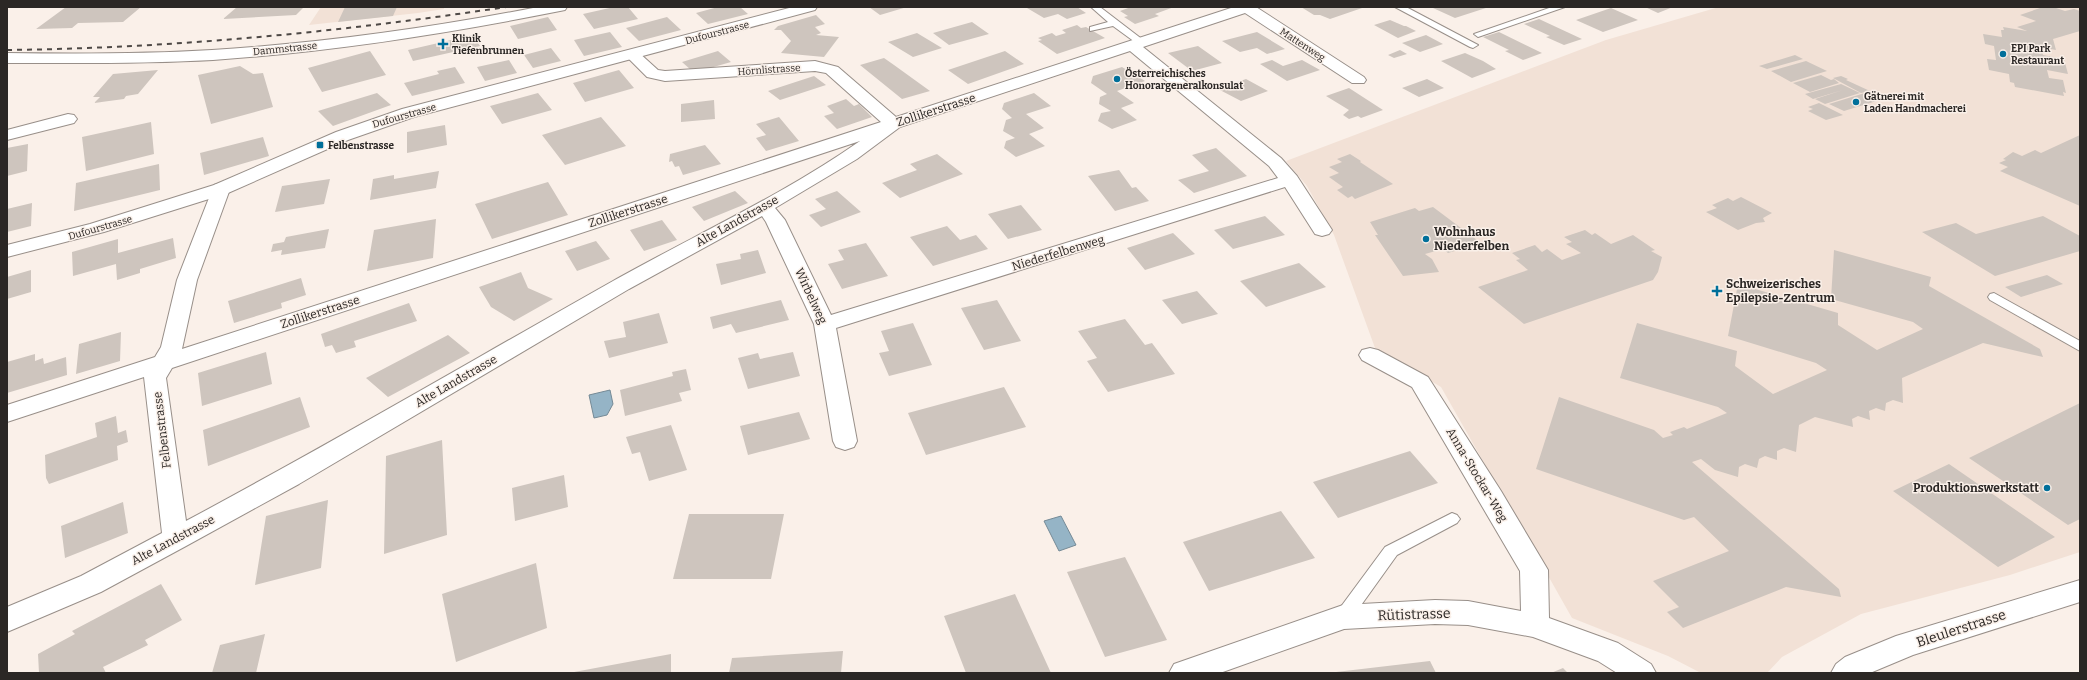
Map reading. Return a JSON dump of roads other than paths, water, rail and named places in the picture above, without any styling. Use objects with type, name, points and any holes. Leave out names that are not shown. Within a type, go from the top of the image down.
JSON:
[{"type":"street","name":"Dammstrasse","points":[[7,58],[93,58],[239,53],[400,35],[489,22],[560,7]]},
{"type":"street","name":"Dufourstrasse","points":[[7,251],[104,226],[221,189],[373,124],[810,7]]},
{"type":"street","name":"Zollikerstrasse","points":[[7,414],[161,365],[1248,7]]},
{"type":"street","name":"Mattenweg","points":[[1248,7],[1358,80]]},
{"type":"street","points":[[1138,44],[1275,162],[1290,180],[1322,230]]},
{"type":"street","name":"Hörnlistrasse","points":[[632,54],[653,74],[665,76],[816,66],[832,70],[894,124]]},
{"type":"street","points":[[7,135],[68,119]]},
{"type":"street","name":"Alte Landstrasse","points":[[7,620],[91,584],[290,477],[622,285],[764,207],[851,155],[894,124]]},
{"type":"street","name":"Niederfelbenweg","points":[[825,324],[1290,180]]},
{"type":"street","name":"Felbenstrasse","points":[[177,539],[174,529],[155,378],[172,347],[187,280],[221,189]]},
{"type":"street","name":"Wirbelweg","points":[[764,207],[775,220],[825,324],[845,441]]},
{"type":"street","name":"Anna-Stockar-Weg","points":[[1370,355],[1420,382],[1492,498],[1534,570],[1535,625]]},
{"type":"street","name":"Bleulerstrasse","points":[[1846,673],[1855,666],[1906,646],[2080,590]]},
{"type":"street","name":"Rütistrasse","points":[[1184,673],[1342,617],[1435,612],[1468,613],[1535,625],[1608,652],[1641,673]]},
{"type":"lane","points":[[1095,7],[1138,44]]},
{"type":"lane","points":[[1399,7],[1473,45]]},
{"type":"lane","points":[[1478,34],[1561,7]]},
{"type":"lane","points":[[1093,29],[1114,24]]},
{"type":"lane","points":[[1994,297],[2080,347]]},
{"type":"lane","points":[[1342,617],[1390,551],[1452,519]]},
{"type":"water","points":[[610,390],[613,404],[607,415],[594,418],[589,395]]},
{"type":"water","points":[[1061,516],[1076,545],[1059,551],[1044,521]]},
{"type":"railway","points":[[7,50],[132,46],[257,37],[382,24],[506,7]]},
{"type":"place","name":"Klinik Tiefenbrunnen","points":[[443,44]]},
{"type":"place","name":"EPI Park Restaurant","points":[[2003,54]]},
{"type":"place","name":"Österreichisches Honorargeneralkonsulat","points":[[1117,79]]},
{"type":"place","name":"Gätnerei mit Laden Handmacherei","points":[[1856,102]]},
{"type":"place","name":"Felbenstrasse","points":[[320,145]]},
{"type":"place","name":"Wohnhaus Niederfelben","points":[[1426,239]]},
{"type":"place","name":"Schweizerisches Epilepsie-Zentrum","points":[[1717,291]]},
{"type":"place","name":"Produktionswerkstatt","points":[[2047,488]]}]
